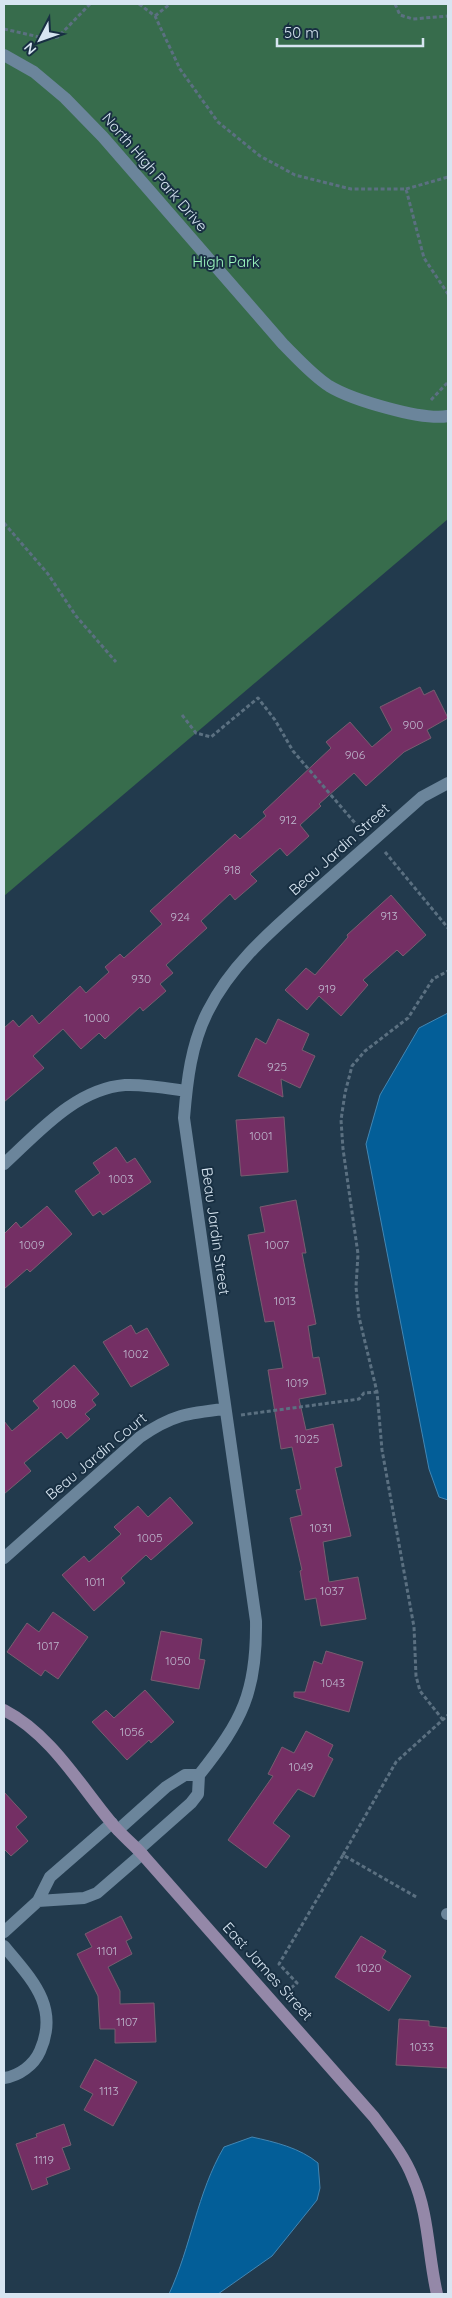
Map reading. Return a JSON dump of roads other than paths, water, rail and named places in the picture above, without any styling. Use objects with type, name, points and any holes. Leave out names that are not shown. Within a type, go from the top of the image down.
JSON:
[{"type":"street","name":"North High Park Drive","points":[[4,55],[34,72],[65,98],[103,137],[283,344],[309,370],[329,386],[350,395],[400,411],[438,418],[448,416]]},
{"type":"street","name":"Beau Jardin Street","points":[[199,1775],[223,1744],[240,1715],[252,1682],[257,1651],[256,1621],[184,1118],[186,1091],[195,1045],[208,1012],[222,987],[241,961],[422,797],[448,783]]},
{"type":"street","points":[[4,1164],[73,1104],[98,1091],[123,1085],[136,1085],[186,1091]]},
{"type":"street","name":"Beau Jardin Court","points":[[4,1558],[114,1459],[159,1424],[184,1414],[225,1409]]},
{"type":"street","name":"East James Street","points":[[4,1710],[32,1729],[52,1748],[115,1826],[374,2117],[400,2153],[414,2179],[421,2206],[437,2294]]},
{"type":"street","points":[[4,1932],[38,1901],[50,1877],[166,1787],[185,1775],[199,1775],[198,1794],[191,1803],[98,1893],[84,1898],[38,1901]]},
{"type":"street","points":[[4,1946],[38,1989],[48,2015],[45,2039],[37,2057],[25,2070],[4,2078]]},
{"type":"water","points":[[448,1013],[448,1500],[439,1497],[429,1469],[366,1144],[380,1095],[419,1028]]},
{"type":"water","points":[[252,2137],[278,2143],[303,2153],[318,2163],[320,2188],[317,2200],[272,2256],[218,2294],[169,2294],[177,2276],[207,2183],[224,2147]]},
{"type":"park label","name":"High Park","points":[[226,261]]}]
